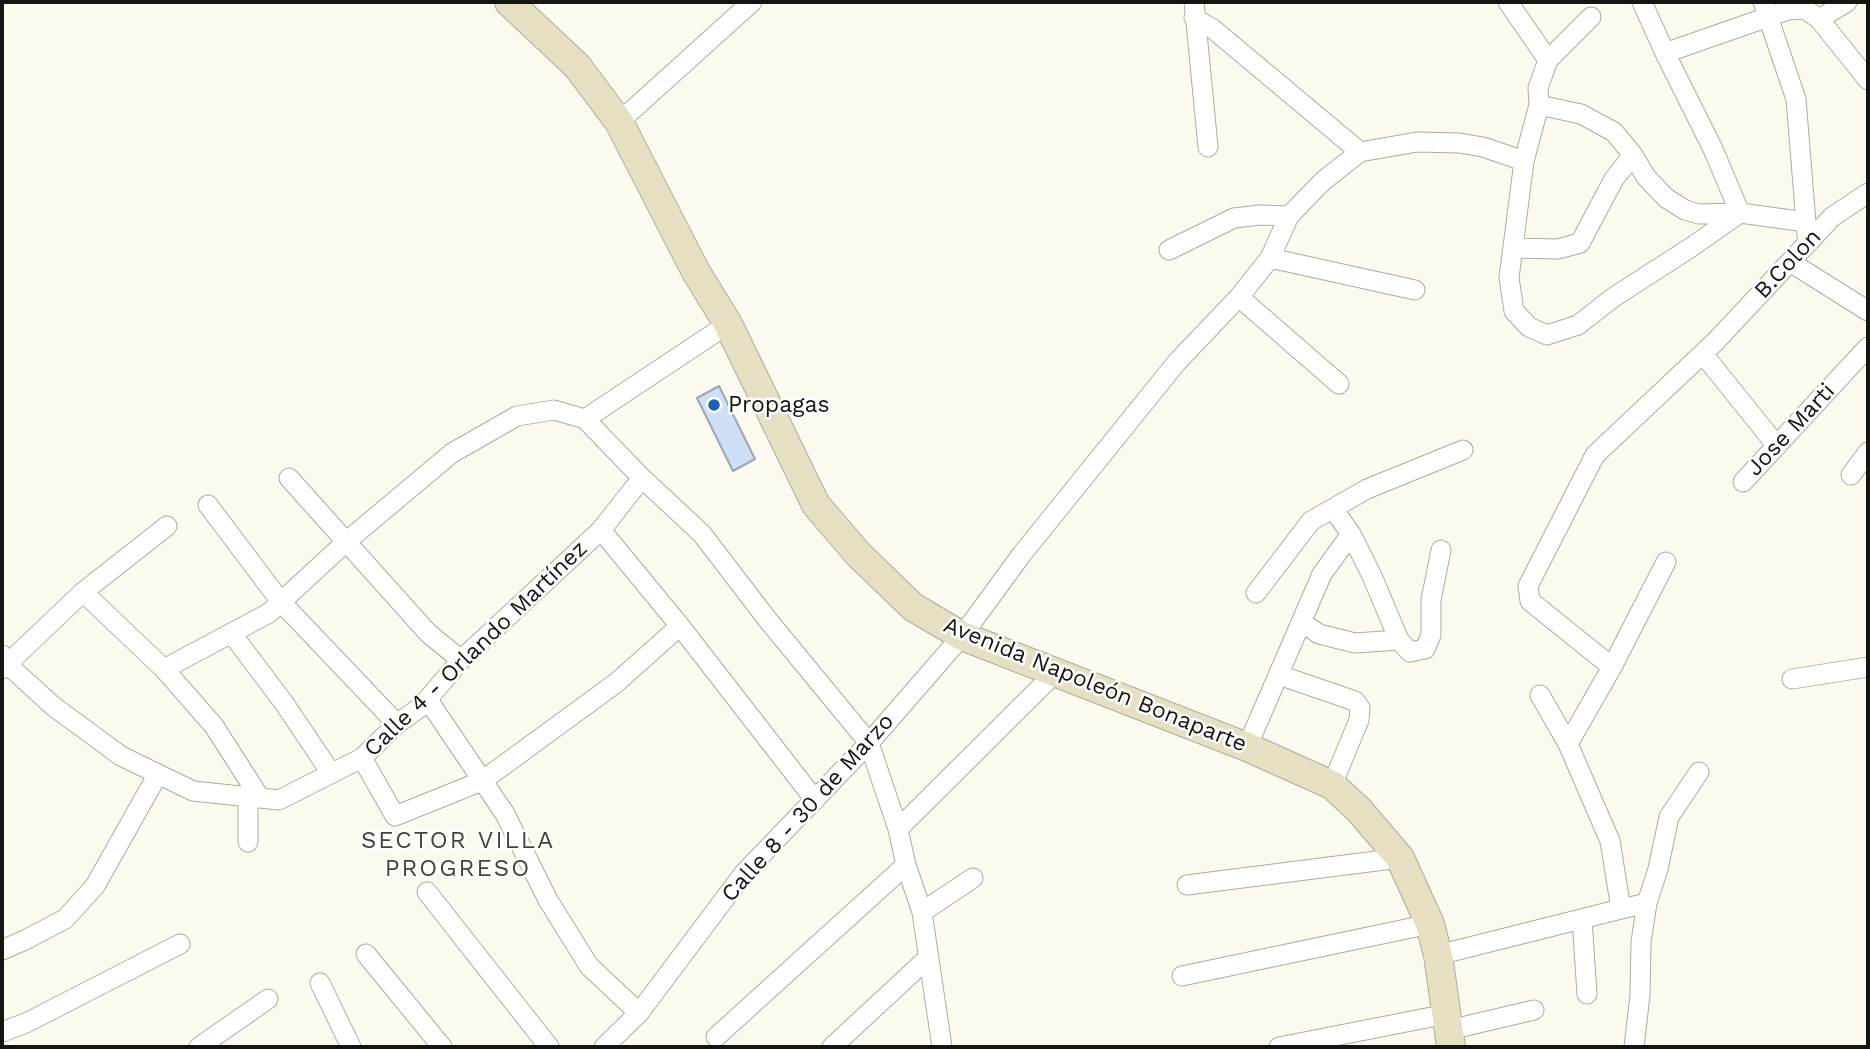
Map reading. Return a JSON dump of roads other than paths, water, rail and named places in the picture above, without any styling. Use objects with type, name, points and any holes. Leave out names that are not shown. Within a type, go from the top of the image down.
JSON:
[{"type":"main road","name":"Avenida Napoleón Bonaparte","points":[[509,2],[577,66],[619,122],[696,272],[728,324],[816,505],[859,555],[913,607],[962,636],[1247,747],[1332,785],[1359,810],[1400,858],[1430,924],[1438,955],[1449,1030]]},
{"type":"street","points":[[619,122],[752,2]]},
{"type":"street","points":[[1508,2],[1548,61]]},
{"type":"street","points":[[1642,2],[1713,149],[1740,213]]},
{"type":"street","points":[[1819,19],[1847,2]]},
{"type":"street","points":[[1665,53],[1765,9],[1805,9],[1819,19],[1868,80]]},
{"type":"street","points":[[1765,9],[1796,99],[1808,243]]},
{"type":"street","points":[[1194,10],[1208,147]]},
{"type":"street","points":[[1194,10],[1360,152],[1417,142],[1459,143],[1483,147],[1524,161]]},
{"type":"street","points":[[1591,17],[1548,61],[1538,88],[1539,105],[1524,161],[1509,278],[1514,311],[1530,327],[1547,335],[1578,325],[1614,297],[1740,213]]},
{"type":"street","points":[[1539,105],[1581,114],[1614,132],[1633,155],[1646,177],[1666,198],[1685,210],[1699,214],[1740,213],[1806,222]]},
{"type":"street","name":"Calle 8 - 30 de Marzo","points":[[604,1047],[639,1013],[744,873],[869,743],[962,636],[1022,554],[1177,362],[1239,297],[1270,258],[1289,216],[1323,181],[1360,152]]},
{"type":"street","points":[[1513,248],[1558,249],[1580,243],[1614,179],[1633,155]]},
{"type":"street","name":"B.Colon","points":[[1612,667],[1530,601],[1528,586],[1595,455],[1709,348],[1832,217],[1868,194]]},
{"type":"street","points":[[1170,250],[1234,218],[1289,216]]},
{"type":"street","points":[[1270,258],[1415,290]]},
{"type":"street","points":[[1790,262],[1868,311]]},
{"type":"street","points":[[1239,297],[1339,384]]},
{"type":"street","points":[[585,419],[728,324]]},
{"type":"street","name":"Jose Marti","points":[[1743,482],[1868,347]]},
{"type":"street","points":[[1709,348],[1777,446]]},
{"type":"street","points":[[164,669],[269,613],[347,541],[452,453],[517,416],[554,410],[585,419],[642,478],[702,534],[767,619],[869,743],[922,912],[942,1047]]},
{"type":"street","points":[[1256,593],[1311,521],[1367,489],[1463,450]]},
{"type":"street","points":[[1850,475],[1868,452]]},
{"type":"street","points":[[289,478],[428,633],[461,660]]},
{"type":"street","name":"Calle 4 - Orlando Martínez","points":[[4,663],[53,706],[121,756],[193,791],[279,800],[362,758],[397,724],[428,700],[461,660],[601,530],[642,478]]},
{"type":"street","points":[[208,505],[281,602],[397,724]]},
{"type":"street","points":[[1333,509],[1351,534],[1399,640],[1410,652],[1425,649],[1431,635],[1431,600],[1441,550]]},
{"type":"street","points":[[4,663],[83,592],[167,526]]},
{"type":"street","points":[[601,530],[680,626],[815,800]]},
{"type":"street","points":[[1247,747],[1322,574],[1351,534]]},
{"type":"street","points":[[1568,744],[1612,667],[1666,562]]},
{"type":"street","points":[[83,592],[164,669],[214,726],[254,797],[248,842]]},
{"type":"street","points":[[1303,623],[1319,634],[1355,643],[1399,640]]},
{"type":"street","points":[[362,758],[395,816],[482,780],[616,682],[680,626]]},
{"type":"street","points":[[232,634],[284,703],[331,773]]},
{"type":"street","points":[[1792,679],[1868,667]]},
{"type":"street","points":[[898,829],[1056,672]]},
{"type":"street","points":[[1279,675],[1355,701],[1360,708],[1359,720],[1332,785]]},
{"type":"street","points":[[1540,695],[1568,744],[1610,841],[1620,909]]},
{"type":"street","points":[[428,700],[505,814],[548,900],[589,966],[639,1013]]},
{"type":"street","points":[[1634,1047],[1647,903],[1658,869],[1669,817],[1699,772]]},
{"type":"street","points":[[2,950],[65,919],[94,886],[159,774]]},
{"type":"street","points":[[1186,885],[1400,858]]},
{"type":"street","points":[[716,1037],[906,865]]},
{"type":"street","points":[[922,912],[973,878]]},
{"type":"street","points":[[427,892],[549,1047]]},
{"type":"street","points":[[1438,955],[1647,903]]},
{"type":"street","points":[[1581,919],[1587,994]]},
{"type":"street","points":[[1182,976],[1430,924]]},
{"type":"street","points":[[2,1032],[26,1023],[180,944]]},
{"type":"street","points":[[366,954],[442,1047]]},
{"type":"street","points":[[832,1047],[929,957]]},
{"type":"street","points":[[320,983],[351,1047]]},
{"type":"street","points":[[199,1047],[268,999]]},
{"type":"street","points":[[1279,1047],[1449,1030],[1534,1010]]},
{"type":"place","name":"Propagas","points":[[714,405]]},
{"type":"district","name":"SECTOR VILLA PROGRESO","points":[[458,855]]}]
